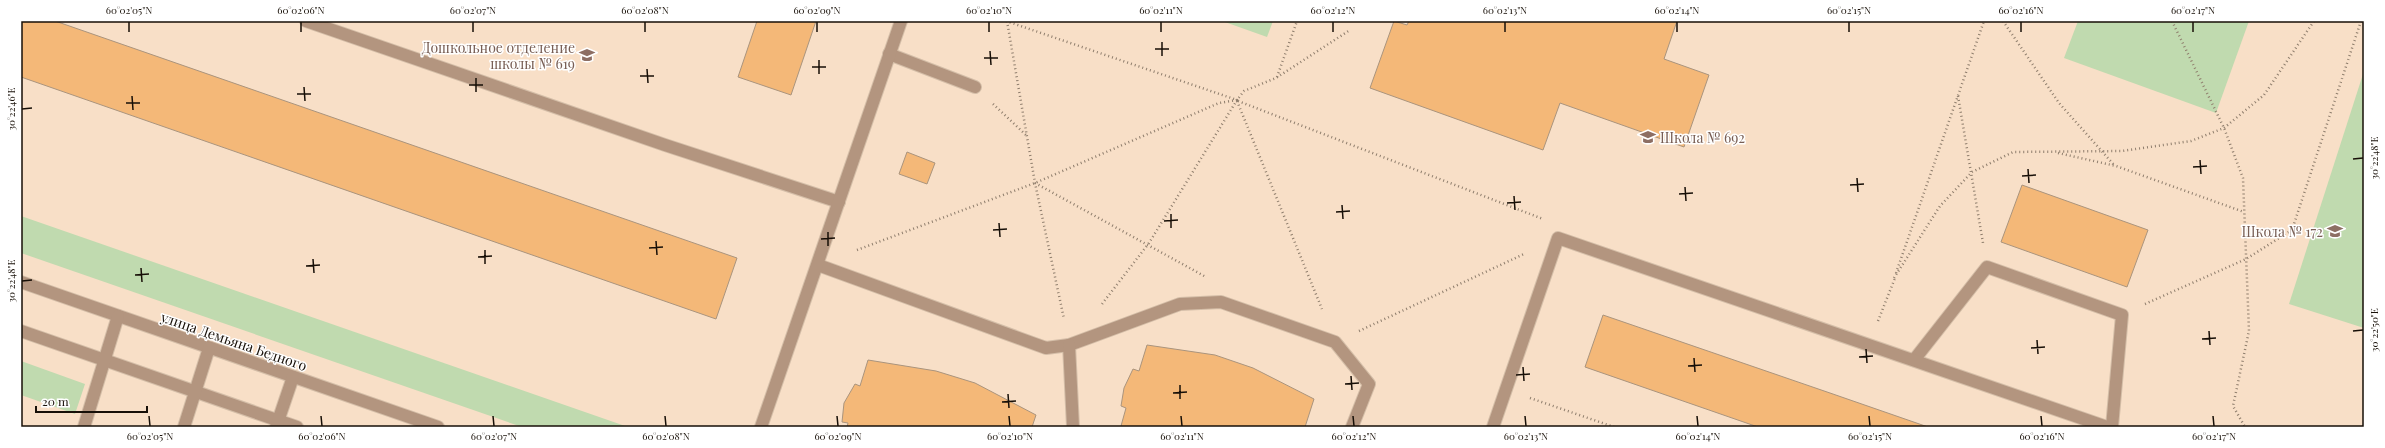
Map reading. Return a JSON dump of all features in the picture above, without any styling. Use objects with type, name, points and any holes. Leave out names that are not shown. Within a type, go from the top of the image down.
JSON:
[{"type":"street","points":[[306,21],[665,145],[839,202]]},
{"type":"street","points":[[761,427],[818,266],[901,21]]},
{"type":"street","points":[[889,54],[975,88]]},
{"type":"street","points":[[1493,427],[1558,238],[2107,427]]},
{"type":"street","points":[[818,266],[1046,348],[1069,345],[1180,304],[1221,302],[1335,342],[1369,384],[1352,427]]},
{"type":"street","points":[[1914,360],[1987,267],[2122,315],[2112,427]]},
{"type":"street","name":"улица Демьяна Бедного","points":[[21,282],[438,427]]},
{"type":"street","points":[[84,427],[118,316]]},
{"type":"street","points":[[21,331],[195,391],[277,424],[297,427]]},
{"type":"street","points":[[1069,345],[1073,427]]},
{"type":"street","points":[[184,427],[209,348]]},
{"type":"street","points":[[277,424],[293,377]]},
{"type":"path","points":[[1069,345],[1035,182],[1006,21],[1237,100],[1546,220]]},
{"type":"path","points":[[1276,78],[1297,21]]},
{"type":"path","points":[[1869,344],[1894,278],[1984,21]]},
{"type":"path","points":[[2003,21],[2059,103],[2116,166]]},
{"type":"path","points":[[2172,21],[2224,128],[2243,178],[2249,331],[2233,406],[2245,427]]},
{"type":"path","points":[[1894,278],[1940,206],[1972,172],[2013,152],[2122,151],[2191,141],[2224,128],[2264,95],[2314,21]]},
{"type":"path","points":[[2122,315],[2246,259],[2292,230],[2361,21]]},
{"type":"path","points":[[1097,309],[1149,244],[1244,91],[1276,78],[1350,30]]},
{"type":"path","points":[[975,88],[1027,136]]},
{"type":"path","points":[[1958,96],[1987,267]]},
{"type":"path","points":[[818,266],[1035,182],[1219,104],[1237,100]]},
{"type":"path","points":[[1237,100],[1335,342],[1558,238]]},
{"type":"path","points":[[2054,152],[2116,166],[2244,212]]},
{"type":"path","points":[[1035,182],[1205,274],[1221,302]]},
{"type":"path","points":[[1505,390],[1614,427]]},
{"type":"green space","points":[[1222,21],[1273,21],[1267,37]]},
{"type":"green space","points":[[2078,21],[2249,21],[2216,113],[2064,58]]},
{"type":"green space","points":[[2364,71],[2364,328],[2289,304]]},
{"type":"green space","points":[[21,216],[628,427],[522,427],[21,253]]},
{"type":"green space","points":[[21,361],[85,384],[75,414],[21,395]]},
{"type":"building","points":[[21,21],[55,21],[737,258],[716,319],[21,77]]},
{"type":"building","points":[[757,21],[816,21],[791,95],[738,77]]},
{"type":"building","name":"Школа № 692","points":[[1394,21],[1407,25],[1409,21],[1677,21],[1664,59],[1709,75],[1684,147],[1560,103],[1543,150],[1370,88]]},
{"type":"building","points":[[907,152],[935,163],[927,184],[899,174]]},
{"type":"building","points":[[2022,185],[2148,230],[2127,287],[2001,242]]},
{"type":"building","points":[[1603,315],[1928,427],[1758,427],[1585,367]]},
{"type":"building","points":[[1147,345],[1215,355],[1253,368],[1314,399],[1305,427],[1121,426],[1126,408],[1121,406],[1124,388],[1133,369],[1139,371]]},
{"type":"building","points":[[868,360],[936,371],[975,383],[1036,415],[1032,427],[847,427],[848,423],[842,422],[844,403],[855,384],[860,386]]},
{"type":"place","name":"Дошкольное отделение школы № 619","points":[[587,55]]},
{"type":"place","name":"Школа № 692","points":[[1648,137]]},
{"type":"place","name":"Школа № 172","points":[[2335,231]]}]
